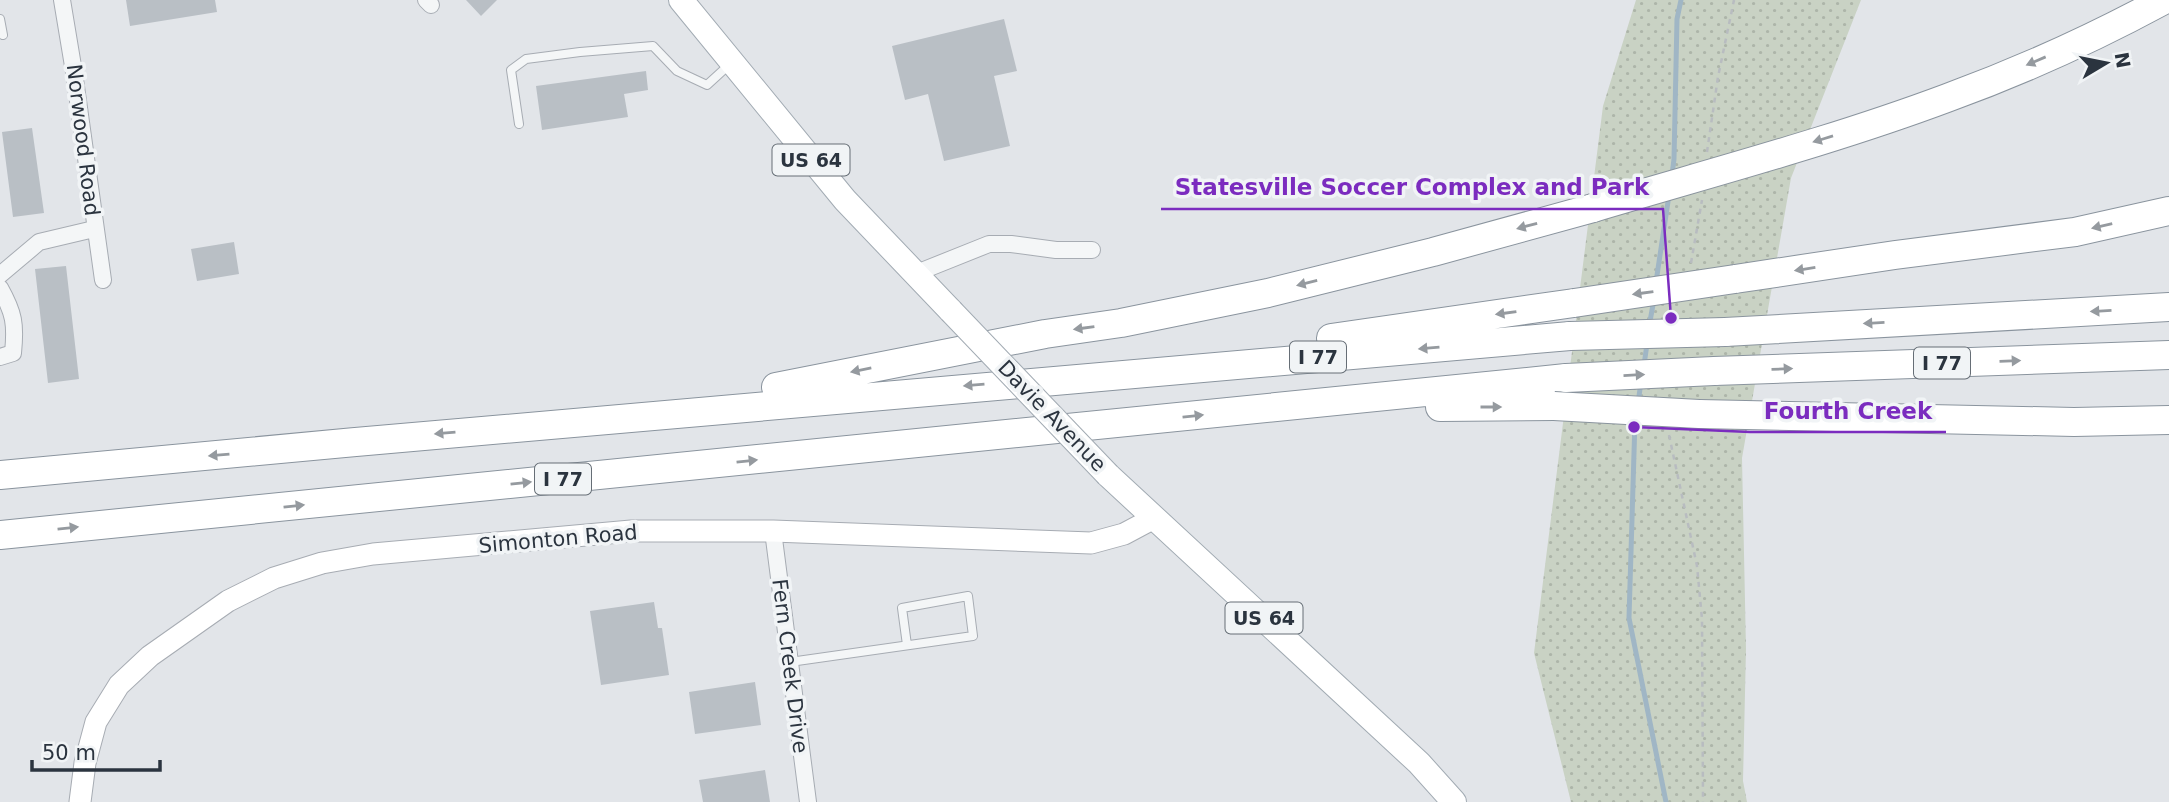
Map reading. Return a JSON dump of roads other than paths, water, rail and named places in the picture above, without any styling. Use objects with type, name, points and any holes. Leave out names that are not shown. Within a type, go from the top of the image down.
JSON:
[{"type":"highway","points":[[635,415],[1268,293],[1433,252],[1593,208],[1948,98],[2107,30],[2164,0]]},
{"type":"highway","points":[[1066,377],[2075,232],[2169,211]]},
{"type":"highway","name":"I 77","points":[[0,475],[635,415],[1570,336],[1725,332],[2169,307]]},
{"type":"highway","name":"I 77","points":[[0,535],[1566,378],[2169,355]]},
{"type":"highway","points":[[1276,408],[1555,407],[1699,414],[2074,422],[2169,421]]},
{"type":"highway","points":[[2074,422],[2169,428]]},
{"type":"main road","name":"Davie Avenue","points":[[681,0],[845,200],[914,274],[1108,475],[1419,763],[1454,802]]},
{"type":"street","name":"Norwood Road","points":[[62,0],[103,280]]},
{"type":"street","points":[[0,275],[39,242],[94,229]]},
{"type":"street","points":[[914,274],[989,244],[1092,250]]},
{"type":"street","points":[[0,288],[12,309],[16,328],[13,352],[0,356]]},
{"type":"street","name":"Simonton Road","points":[[80,802],[85,763],[96,722],[118,685],[150,656],[217,609],[274,578],[322,563],[373,554],[631,531],[773,531],[1091,543],[1124,534],[1154,518]]},
{"type":"street","name":"Fern Creek Drive","points":[[773,531],[808,802]]},
{"type":"lane","points":[[0,19],[3,35]]},
{"type":"lane","points":[[519,124],[511,70],[526,59],[653,46],[677,71],[707,85],[732,62]]},
{"type":"lane","points":[[790,662],[973,636],[968,596],[902,608],[907,645]]},
{"type":"waterway","points":[[1672,175],[1677,19],[1681,0]]},
{"type":"waterway","points":[[1656,282],[1669,195]]},
{"type":"waterway","points":[[1649,327],[1654,299]]},
{"type":"waterway","points":[[1644,365],[1647,344]]},
{"type":"waterway","points":[[1638,403],[1641,382]]},
{"type":"waterway","points":[[1635,420],[1629,618],[1666,802]]},
{"type":"place","name":"Statesville Soccer Complex and Park","points":[[1671,318]]},
{"type":"place","name":"Fourth Creek","points":[[1634,427]]}]
